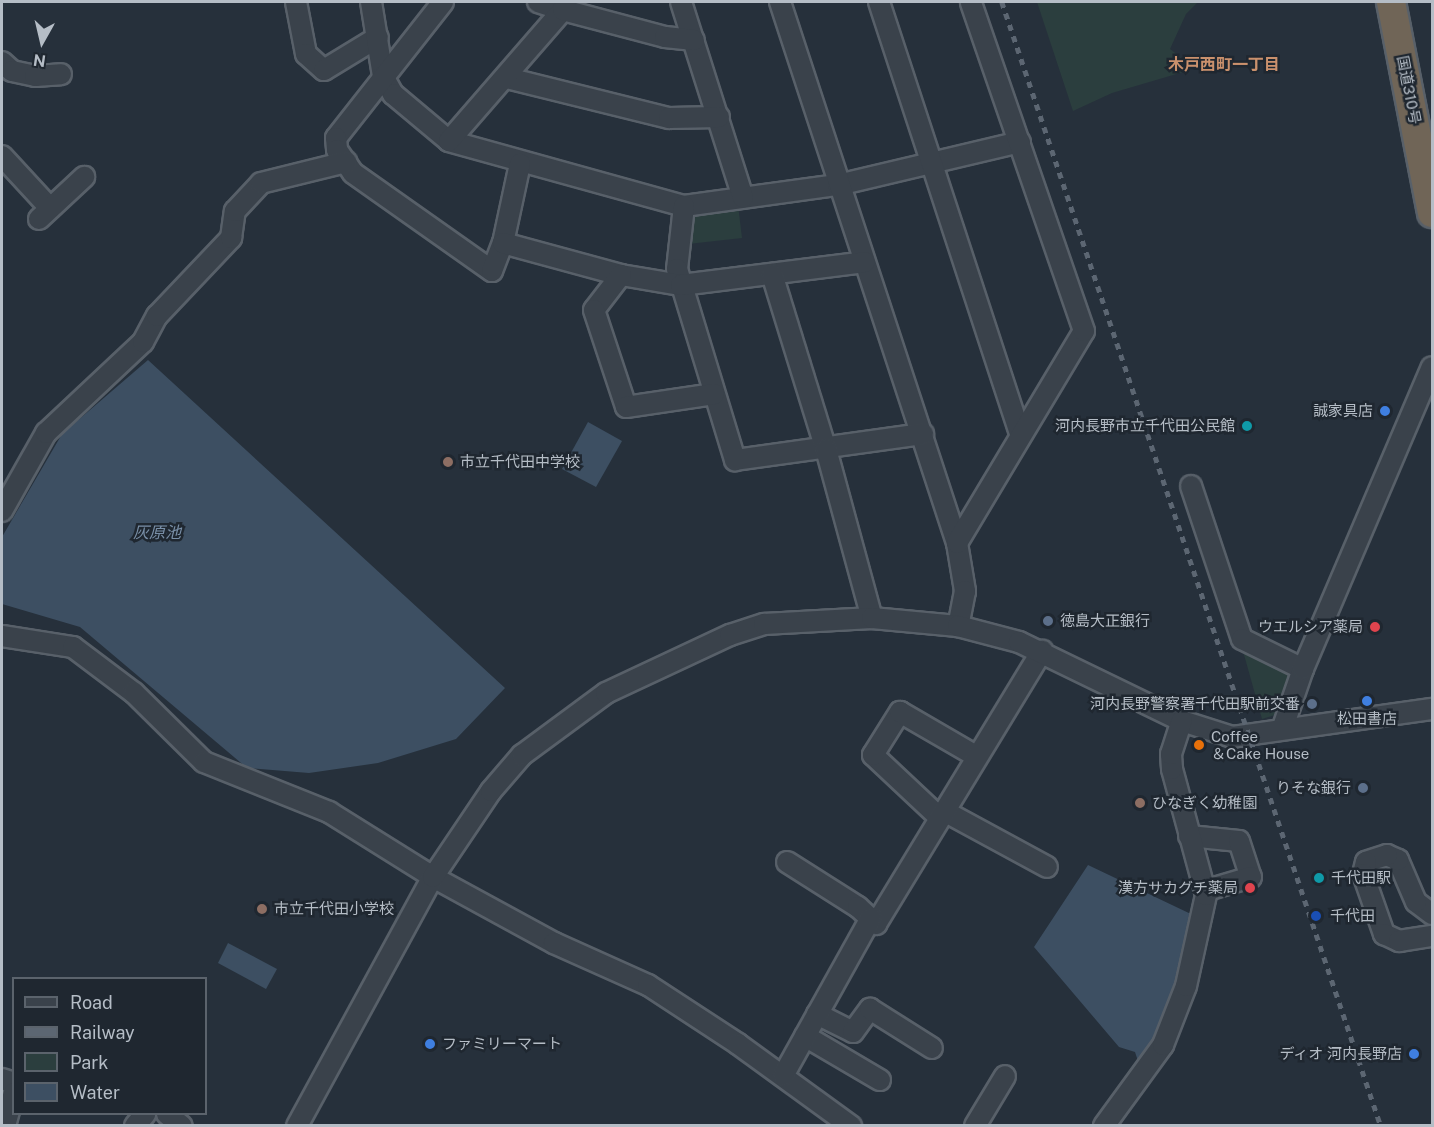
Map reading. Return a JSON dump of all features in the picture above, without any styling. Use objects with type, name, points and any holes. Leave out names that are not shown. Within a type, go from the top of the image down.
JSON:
[{"type":"highway","name":"国道310号","points":[[1391,2],[1432,213]]},
{"type":"street","points":[[296,2],[306,54],[324,70],[378,37]]},
{"type":"street","points":[[371,2],[383,76],[393,94],[449,141],[520,164],[684,206],[838,184],[1020,142]]},
{"type":"street","points":[[443,2],[336,138],[337,150],[353,173],[492,271],[503,243],[520,164]]},
{"type":"street","points":[[538,2],[665,37],[694,40]]},
{"type":"street","points":[[681,2],[743,197]]},
{"type":"street","points":[[780,2],[957,543],[965,591],[958,626]]},
{"type":"street","points":[[879,2],[1020,434]]},
{"type":"street","points":[[957,543],[1020,434],[1084,331],[970,2]]},
{"type":"street","points":[[449,141],[507,78],[563,10]]},
{"type":"street","points":[[2,62],[12,71],[34,76],[61,74]]},
{"type":"street","points":[[507,78],[669,118],[719,117]]},
{"type":"street","points":[[2,156],[44,213],[84,177]]},
{"type":"street","points":[[2,511],[46,433],[143,342],[157,316],[231,238],[235,211],[261,183],[345,162]]},
{"type":"street","points":[[684,206],[677,269],[735,460],[923,434]]},
{"type":"street","points":[[503,243],[621,275],[681,285],[865,262]]},
{"type":"street","points":[[772,274],[826,449],[872,618]]},
{"type":"street","points":[[621,275],[594,310],[626,408],[714,394]]},
{"type":"street","points":[[1283,727],[1304,669],[1432,367]]},
{"type":"street","points":[[1191,486],[1242,639],[1304,669]]},
{"type":"street","points":[[297,1125],[433,877],[491,791],[522,754],[606,693],[679,656],[764,624],[872,618],[958,626],[1042,651],[1182,721],[1232,737],[1283,727],[1432,709]]},
{"type":"street","points":[[2,636],[73,647],[134,693],[204,762],[329,812],[433,877],[554,943],[648,985],[851,1125]]},
{"type":"street","points":[[787,861],[871,918],[876,924],[976,756],[1042,651]]},
{"type":"street","points":[[976,756],[900,712],[873,755],[942,814],[1047,867]]},
{"type":"street","points":[[1104,1125],[1163,1045],[1186,986],[1207,890],[1189,836],[1172,769],[1171,754],[1182,721]]},
{"type":"street","points":[[1189,836],[1239,841],[1251,877],[1207,890]]},
{"type":"street","points":[[1432,914],[1416,902],[1398,860],[1387,855],[1366,862],[1363,874],[1384,934],[1399,940],[1432,936]]},
{"type":"street","points":[[783,1076],[871,918]]},
{"type":"street","points":[[817,1014],[853,1032],[870,1009],[932,1048]]},
{"type":"street","points":[[806,1036],[880,1080]]},
{"type":"street","points":[[975,1125],[1005,1076]]},
{"type":"street","points":[[5,1125],[12,1100]]},
{"type":"street","points":[[170,1115],[182,1125]]},
{"type":"green space","points":[[1037,2],[1198,2],[1186,14],[1170,49],[1191,65],[1190,70],[1112,93],[1073,111]]},
{"type":"green space","points":[[738,205],[742,238],[688,244],[691,220],[696,210]]},
{"type":"green space","points":[[1243,651],[1296,672],[1282,713],[1262,719]]},
{"type":"water","name":"灰原池","points":[[148,360],[505,688],[456,739],[378,763],[309,773],[247,768],[80,627],[2,604],[2,537],[62,434]]},
{"type":"water","points":[[588,422],[622,441],[596,487],[562,469]]},
{"type":"water","points":[[1088,865],[1193,915],[1179,985],[1154,1046],[1148,1050],[1147,1061],[1139,1064],[1135,1052],[1119,1047],[1034,947]]},
{"type":"water","points":[[228,943],[277,969],[266,989],[218,963]]},
{"type":"railway","points":[[1002,2],[1381,1126]]},
{"type":"place","name":"誠家具店","points":[[1385,411]]},
{"type":"place","name":"河内長野市立千代田公民館","points":[[1247,426]]},
{"type":"place","name":"市立千代田中学校","points":[[448,462]]},
{"type":"place","name":"徳島大正銀行","points":[[1048,621]]},
{"type":"place","name":"ウエルシア薬局","points":[[1375,627]]},
{"type":"place","name":"松田書店","points":[[1367,701]]},
{"type":"place","name":"河内長野警察署千代田駅前交番","points":[[1312,704]]},
{"type":"place","name":"Coffee ＆Cake House","points":[[1199,745]]},
{"type":"place","name":"りそな銀行","points":[[1363,788]]},
{"type":"place","name":"ひなぎく幼稚園","points":[[1140,803]]},
{"type":"place","name":"千代田駅","points":[[1319,878]]},
{"type":"place","name":"漢方サカグチ薬局","points":[[1250,888]]},
{"type":"place","name":"市立千代田小学校","points":[[262,909]]},
{"type":"place","name":"千代田","points":[[1316,916]]},
{"type":"place","name":"ファミリーマート","points":[[430,1044]]},
{"type":"place","name":"ディオ 河内長野店","points":[[1414,1054]]},
{"type":"district","name":"木戸西町一丁目","points":[[1224,65]]}]
